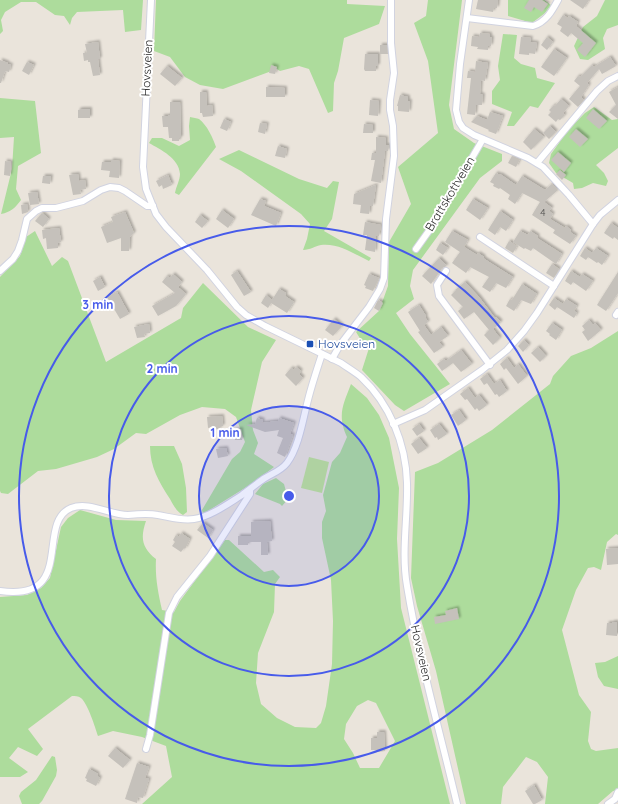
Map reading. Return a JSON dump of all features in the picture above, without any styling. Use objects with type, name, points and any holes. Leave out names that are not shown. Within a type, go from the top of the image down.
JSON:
[{"type":"street","name":"Hovsveien","points":[[151,0],[143,161],[146,189],[156,214],[166,227],[207,270],[232,302],[242,312],[265,326],[341,363],[361,378],[382,402],[393,424],[402,451],[407,483],[405,559],[406,584],[416,633],[457,804]]},
{"type":"street","points":[[332,359],[340,345],[369,307],[380,289],[384,278],[386,218],[394,156],[393,126],[390,110],[394,73],[391,43],[391,0]]},
{"type":"street","points":[[469,0],[460,64],[456,110],[459,122],[463,128],[474,136],[537,162],[569,195],[593,224]]},
{"type":"street","points":[[467,18],[534,26],[540,24],[546,18],[558,0]]},
{"type":"street","points":[[537,162],[597,91],[608,81],[618,76]]},
{"type":"street","name":"Brattskottveien","points":[[416,249],[431,228],[483,139]]},
{"type":"street","points":[[0,271],[13,259],[18,251],[27,219],[42,208],[56,208],[83,200],[110,187],[125,191],[147,206],[153,206]]},
{"type":"street","points":[[393,424],[425,410],[490,365],[524,332],[593,224],[600,215],[618,200]]},
{"type":"street","points":[[480,237],[554,286]]},
{"type":"street","points":[[446,271],[437,285],[439,296],[490,365]]},
{"type":"street","points":[[0,591],[24,591],[35,587],[48,574],[54,535],[60,517],[65,511],[79,506],[88,506],[117,514],[148,514],[179,519],[201,518],[234,500],[250,490],[263,479],[279,470],[287,463],[292,455],[322,354]]},
{"type":"street","points":[[146,748],[150,735],[169,613],[177,597],[204,565],[250,494],[250,490]]},
{"type":"street","points":[[234,500],[242,507]]},
{"type":"street","points":[[608,804],[615,799],[618,792]]},
{"type":"green space","points":[[0,0],[143,0],[141,30],[125,32],[123,10],[77,12],[72,18],[70,25],[64,16],[55,15],[36,2],[21,2],[5,12],[1,20],[3,31],[0,34]]},
{"type":"green space","points":[[156,0],[347,0],[347,4],[385,6],[379,24],[344,38],[338,71],[334,83],[333,111],[328,113],[309,69],[299,66],[280,71],[277,69],[223,89],[200,85],[185,77],[170,57],[154,51]]},
{"type":"green space","points":[[428,0],[462,0],[449,105],[454,129],[474,143],[502,154],[502,161],[480,178],[413,270],[410,286],[414,299],[396,313],[410,334],[450,384],[404,411],[395,405],[362,370],[369,348],[356,332],[379,311],[388,286],[389,242],[411,204],[398,167],[438,133],[428,61],[414,23],[426,16]]},
{"type":"green space","points":[[508,0],[544,0],[551,5],[545,13],[532,23],[508,16]]},
{"type":"green space","points":[[605,0],[618,0],[618,25],[607,29],[603,38],[605,49],[588,60],[580,59],[574,46],[583,27],[597,16]]},
{"type":"green space","points":[[503,34],[517,35],[514,58],[521,64],[535,68],[537,78],[555,83],[538,108],[530,106],[514,126],[507,126],[512,112],[492,104],[492,91],[500,80],[498,66]]},
{"type":"green space","points":[[0,98],[35,101],[41,153],[18,166],[16,189],[21,200],[8,212],[1,214],[12,169],[14,137],[0,138]]},
{"type":"green space","points":[[594,107],[612,120],[618,119],[618,148],[596,165],[604,173],[608,181],[606,186],[593,183],[582,188],[574,189],[573,183],[556,173],[549,163],[551,154],[569,129],[585,113]]},
{"type":"green space","points":[[190,117],[199,119],[205,125],[216,147],[179,195],[175,193],[180,174],[179,168],[169,155],[149,143],[152,138],[162,138],[179,146],[190,140]]},
{"type":"green space","points":[[239,150],[299,179],[327,188],[333,181],[339,182],[332,219],[324,231],[371,258],[369,261],[340,247],[328,245],[321,245],[303,250],[310,224],[301,214],[241,171],[219,159]]},
{"type":"green space","points":[[35,231],[52,266],[62,257],[68,261],[106,362],[181,318],[183,308],[203,283],[248,327],[276,340],[262,362],[251,410],[253,430],[258,443],[254,454],[274,467],[253,483],[203,514],[202,510],[232,459],[240,452],[245,442],[236,417],[225,409],[202,407],[180,415],[146,434],[136,433],[114,449],[97,457],[56,469],[38,471],[8,494],[1,493],[0,277],[20,256],[26,237]]},
{"type":"green space","points":[[618,331],[618,535],[616,534],[607,542],[601,570],[594,567],[588,568],[576,590],[562,630],[579,695],[591,712],[588,741],[591,749],[596,751],[618,748],[618,790],[613,791],[598,804],[545,804],[548,777],[537,762],[526,757],[503,787],[501,804],[466,804],[436,671],[417,606],[411,578],[415,472],[438,463],[492,430],[550,384],[553,376],[571,356],[591,348]]},
{"type":"green space","points":[[351,384],[367,398],[379,415],[389,438],[399,488],[397,539],[401,608],[450,804],[142,804],[172,777],[166,746],[142,737],[113,731],[98,736],[84,701],[78,696],[72,696],[28,729],[43,749],[37,756],[18,747],[9,758],[28,772],[20,777],[0,777],[0,597],[27,595],[41,588],[50,578],[61,527],[68,518],[80,510],[116,520],[146,521],[143,538],[145,547],[156,559],[157,584],[162,610],[174,612],[180,601],[225,540],[229,540],[264,572],[273,570],[280,577],[275,584],[274,612],[258,653],[256,683],[261,704],[277,718],[295,727],[316,728],[321,723],[326,706],[332,664],[333,621],[331,580],[322,538],[322,522],[326,511],[323,495],[332,462],[340,453],[347,437],[342,422],[342,410]],"holes":[[[368,700],[376,703],[395,741],[379,768],[360,768],[344,739],[346,724],[357,706]]]},
{"type":"green space","points":[[150,446],[174,446],[182,464],[186,488],[187,512],[183,515],[175,508],[153,468]]},
{"type":"green space","points":[[309,457],[329,462],[322,493],[301,488]]},
{"type":"green space","points":[[276,478],[284,484],[288,499],[282,506],[255,494],[263,484]]},
{"type":"green space","points":[[618,656],[618,689],[604,686],[598,677],[595,663],[605,662]]},
{"type":"green space","points":[[52,756],[55,757],[57,770],[56,776],[42,801],[39,804],[22,804],[19,796],[21,792],[36,780]]},
{"type":"building","points":[[478,0],[498,0],[497,8],[494,8],[493,12],[476,9]]},
{"type":"building","points":[[529,0],[542,0],[548,4],[542,12],[534,7],[531,12],[524,8]]},
{"type":"building","points":[[570,0],[589,0],[583,9]]},
{"type":"building","points":[[563,15],[568,18],[569,16],[578,22],[576,26],[596,43],[585,57],[577,50],[583,43],[571,33],[568,37],[560,31],[562,27],[557,24]]},
{"type":"building","points":[[480,33],[490,34],[490,37],[492,38],[491,46],[488,46],[488,50],[477,49],[478,47],[471,46],[472,36],[479,37]]},
{"type":"building","points":[[521,37],[531,38],[530,42],[537,43],[535,54],[519,54]]},
{"type":"building","points":[[547,37],[553,42],[547,50],[541,45]]},
{"type":"building","points":[[98,42],[100,75],[93,76],[90,62],[88,62],[88,60],[84,61],[83,53],[87,53],[85,44]]},
{"type":"building","points":[[380,45],[387,45],[388,54],[380,54]]},
{"type":"building","points":[[554,49],[567,58],[554,76],[541,67]]},
{"type":"building","points":[[365,54],[378,54],[378,66],[376,66],[376,71],[365,71]]},
{"type":"building","points":[[610,57],[616,66],[602,74],[599,69],[587,83],[589,85],[581,97],[584,100],[578,107],[569,99],[580,86],[574,81],[592,65],[594,67]]},
{"type":"building","points":[[0,60],[11,65],[9,72],[5,71],[1,83],[0,83]]},
{"type":"building","points":[[476,61],[488,63],[485,81],[481,80],[480,94],[483,95],[482,105],[476,105],[475,115],[467,114],[471,78],[467,78],[468,71],[475,72]]},
{"type":"building","points":[[27,62],[34,65],[29,75],[22,71]]},
{"type":"building","points":[[271,65],[277,67],[275,74],[269,73]]},
{"type":"building","points":[[167,66],[182,78],[175,86],[160,74]]},
{"type":"building","points":[[266,87],[285,88],[285,97],[266,97]]},
{"type":"building","points":[[618,87],[618,119],[609,112],[616,105],[609,92]]},
{"type":"building","points":[[200,92],[206,92],[207,106],[212,105],[213,116],[203,117],[202,113],[200,113]]},
{"type":"building","points":[[400,95],[408,97],[408,101],[410,101],[409,112],[398,111],[397,106]]},
{"type":"building","points":[[561,99],[569,106],[563,113],[565,115],[556,122],[548,115],[551,112],[549,110]]},
{"type":"building","points":[[370,100],[379,101],[378,116],[369,115]]},
{"type":"building","points":[[170,102],[180,102],[181,138],[179,138],[179,141],[172,141],[172,138],[169,138],[168,127],[163,127],[162,116],[170,115]]},
{"type":"building","points":[[90,109],[90,118],[78,118],[78,110]]},
{"type":"building","points":[[593,109],[607,121],[599,129],[586,118]]},
{"type":"building","points":[[490,112],[503,116],[496,134],[471,122],[477,116],[487,120]]},
{"type":"building","points":[[224,119],[231,122],[227,131],[220,128]]},
{"type":"building","points":[[260,123],[267,124],[265,134],[258,132]]},
{"type":"building","points":[[364,124],[373,125],[373,133],[363,133]]},
{"type":"building","points":[[550,126],[556,132],[549,139],[543,133]]},
{"type":"building","points":[[534,129],[544,137],[531,150],[523,142]]},
{"type":"building","points":[[576,129],[588,139],[580,147],[569,137]]},
{"type":"building","points":[[376,137],[386,138],[386,145],[389,145],[388,151],[385,151],[381,183],[371,181],[375,160],[371,160],[372,153],[376,153]]},
{"type":"building","points":[[278,146],[287,149],[285,158],[275,156]]},
{"type":"building","points":[[558,152],[571,163],[564,172],[551,160]]},
{"type":"building","points":[[512,156],[520,159],[516,167],[508,163]]},
{"type":"building","points":[[111,160],[120,161],[119,178],[109,177],[110,171],[101,170],[102,162],[111,162]]},
{"type":"building","points":[[5,161],[11,162],[10,176],[4,175]]},
{"type":"building","points":[[560,170],[566,175],[562,180],[556,174]]},
{"type":"building","points":[[496,173],[500,174],[516,185],[522,176],[545,190],[552,184],[558,190],[544,202],[552,208],[549,211],[553,214],[550,219],[565,228],[566,226],[571,230],[570,232],[576,236],[570,244],[553,233],[555,230],[532,215],[540,202],[522,193],[515,204],[508,199],[510,195],[500,188],[499,189],[493,186],[494,184],[490,182]]},
{"type":"building","points":[[78,174],[79,181],[85,180],[86,189],[80,190],[81,194],[73,195],[69,175]]},
{"type":"building","points":[[168,175],[172,185],[163,189],[162,185],[159,187],[156,181]]},
{"type":"building","points":[[43,176],[51,176],[50,184],[42,183]]},
{"type":"building","points":[[376,185],[373,206],[370,206],[369,214],[360,213],[361,205],[353,204],[354,194]]},
{"type":"building","points":[[37,192],[39,204],[30,205],[28,193]]},
{"type":"building","points":[[260,199],[266,201],[264,206],[281,213],[276,226],[251,215]]},
{"type":"building","points":[[473,199],[488,208],[480,220],[466,210]]},
{"type":"building","points":[[27,204],[28,212],[22,214],[21,205]]},
{"type":"building","points":[[222,210],[234,219],[228,228],[216,219]]},
{"type":"building","points":[[500,211],[513,220],[506,231],[500,227],[495,235],[488,230]]},
{"type":"building","points":[[125,212],[134,233],[130,237],[129,251],[121,251],[121,238],[107,243],[101,227],[113,222],[111,217]]},
{"type":"building","points":[[42,213],[49,219],[43,227],[35,221]]},
{"type":"building","points":[[200,215],[208,221],[202,228],[195,222]]},
{"type":"building","points":[[365,222],[381,225],[379,236],[376,236],[375,252],[365,250],[367,235],[363,235]]},
{"type":"building","points":[[611,223],[618,228],[618,240],[614,237],[613,239],[604,233]]},
{"type":"building","points":[[59,228],[61,242],[58,243],[58,248],[47,249],[46,238],[43,239],[42,230]]},
{"type":"building","points":[[452,231],[468,240],[464,247],[477,255],[478,253],[484,257],[483,258],[513,277],[506,288],[496,283],[490,292],[482,287],[489,277],[470,267],[466,273],[452,263],[460,252],[445,242]]},
{"type":"building","points":[[520,231],[528,235],[530,231],[538,236],[537,238],[562,254],[556,264],[533,248],[531,251],[525,248],[524,249],[513,242]]},
{"type":"building","points":[[509,241],[517,246],[513,253],[505,248]]},
{"type":"building","points":[[440,243],[448,248],[443,255],[436,250]]},
{"type":"building","points":[[585,248],[592,253],[596,248],[608,256],[602,265],[588,257],[586,260],[580,256]]},
{"type":"building","points":[[439,258],[447,266],[442,268],[431,284],[422,276]]},
{"type":"building","points":[[552,264],[559,269],[554,278],[546,273]]},
{"type":"building","points":[[237,271],[251,292],[244,296],[231,275]]},
{"type":"building","points":[[571,271],[580,277],[582,274],[593,281],[586,291],[573,282],[571,285],[565,281]]},
{"type":"building","points":[[618,272],[618,293],[606,311],[597,305]]},
{"type":"building","points":[[173,274],[182,282],[178,287],[186,294],[176,306],[158,316],[152,306],[175,293],[162,282],[167,276],[170,278]]},
{"type":"building","points":[[369,274],[379,278],[373,291],[365,288],[366,286],[364,285]]},
{"type":"building","points":[[100,277],[105,287],[98,291],[93,281]]},
{"type":"building","points":[[465,282],[495,318],[496,317],[501,322],[493,329],[500,338],[493,345],[484,335],[489,330],[474,312],[464,319],[458,311],[463,307],[451,295]]},
{"type":"building","points":[[522,284],[537,294],[531,304],[521,300],[514,311],[506,306],[510,299],[512,300]]},
{"type":"building","points":[[279,289],[286,293],[285,296],[294,302],[287,313],[271,303],[268,308],[261,303],[266,295],[272,300]]},
{"type":"building","points":[[117,292],[129,314],[120,319],[107,297]]},
{"type":"building","points":[[554,298],[563,304],[566,299],[577,306],[574,311],[577,313],[574,318],[557,307],[555,310],[549,305]]},
{"type":"building","points":[[378,300],[383,303],[379,311],[374,308]]},
{"type":"building","points":[[419,305],[428,322],[424,325],[431,335],[441,327],[448,336],[439,342],[443,347],[434,353],[418,332],[420,331],[408,312]]},
{"type":"building","points":[[334,319],[342,326],[333,336],[325,330]]},
{"type":"building","points":[[589,320],[593,325],[595,323],[601,330],[588,341],[582,332],[585,330],[582,326]]},
{"type":"building","points":[[552,323],[562,330],[556,340],[546,331]]},
{"type":"building","points":[[149,324],[150,333],[144,334],[145,337],[137,338],[134,327]]},
{"type":"building","points":[[524,340],[529,345],[523,352],[518,346]]},
{"type":"building","points":[[538,347],[546,356],[540,362],[531,353]]},
{"type":"building","points":[[461,350],[472,364],[461,372],[453,363],[442,371],[437,364],[444,359],[446,361]]},
{"type":"building","points":[[507,358],[514,368],[518,364],[527,376],[518,384],[506,368],[504,370],[500,364]]},
{"type":"building","points":[[296,367],[301,371],[299,374],[303,378],[296,386],[285,375],[291,368],[294,370]]},
{"type":"building","points":[[487,374],[494,384],[500,380],[507,391],[499,397],[497,394],[495,395],[487,383],[484,385],[480,379]]},
{"type":"building","points":[[468,388],[475,398],[479,395],[487,405],[479,411],[477,408],[475,410],[467,399],[465,400],[460,394]]},
{"type":"building","points":[[459,410],[466,420],[458,426],[451,415]]},
{"type":"building","points":[[222,416],[223,426],[220,427],[220,429],[212,430],[212,427],[208,428],[207,417]]},
{"type":"building","points":[[257,418],[263,420],[262,423],[278,421],[279,418],[294,423],[290,434],[293,435],[285,457],[277,453],[283,438],[277,436],[279,430],[265,432],[246,425],[255,424]]},
{"type":"building","points":[[419,424],[424,431],[417,436],[412,429]]},
{"type":"building","points":[[439,424],[447,434],[438,440],[430,430]]},
{"type":"building","points":[[241,429],[242,440],[235,440],[234,430]]},
{"type":"building","points":[[419,438],[427,448],[418,454],[411,444]]},
{"type":"building","points":[[226,448],[228,456],[218,458],[216,449]]},
{"type":"building","points":[[270,521],[272,541],[267,542],[268,555],[261,555],[261,542],[248,542],[248,545],[238,545],[238,536],[251,536],[251,522]]},
{"type":"building","points":[[203,523],[213,530],[208,538],[197,530]]},
{"type":"building","points":[[181,533],[190,539],[185,549],[184,548],[181,552],[172,546],[175,542],[173,540],[176,535],[179,537]]},
{"type":"building","points":[[618,548],[618,564],[607,565],[606,549]]},
{"type":"building","points":[[457,608],[459,619],[435,624],[434,617],[446,615],[445,611]]},
{"type":"building","points":[[617,622],[617,636],[606,635],[607,623]]},
{"type":"building","points":[[377,732],[384,732],[385,751],[378,752],[378,750],[371,750],[371,738],[377,738]]},
{"type":"building","points":[[115,748],[130,760],[123,768],[108,756]]},
{"type":"building","points":[[137,763],[149,767],[145,778],[149,779],[143,798],[138,797],[137,803],[125,799]]},
{"type":"building","points":[[89,769],[98,774],[97,776],[100,778],[96,786],[86,781],[87,779],[85,778]]},
{"type":"building","points":[[534,785],[542,800],[533,804],[525,791]]},
{"type":"place","name":"Hovsveien","points":[[310,344]]}]
